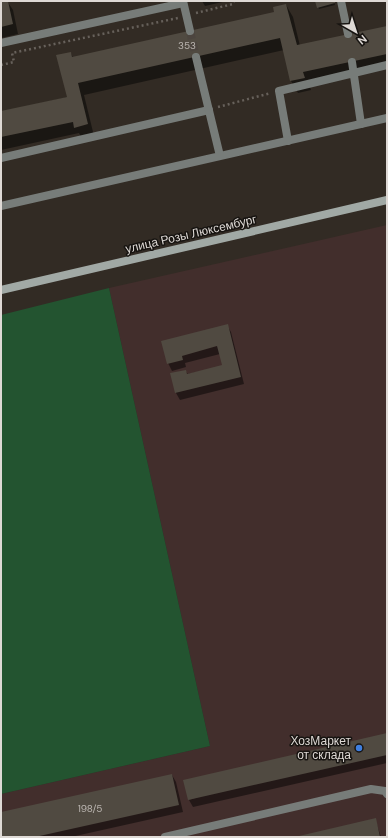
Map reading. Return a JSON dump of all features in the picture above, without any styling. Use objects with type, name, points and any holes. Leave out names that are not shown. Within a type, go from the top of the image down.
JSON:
[{"type":"main road","name":"улица Розы Люксембург","points":[[1,290],[387,200]]},
{"type":"street","points":[[341,1],[348,34]]},
{"type":"street","points":[[1,43],[183,2],[190,31]]},
{"type":"street","points":[[196,57],[220,156]]},
{"type":"street","points":[[352,62],[362,124]]},
{"type":"street","points":[[288,141],[279,91],[387,65]]},
{"type":"street","points":[[1,158],[209,110]]},
{"type":"street","points":[[1,206],[387,118]]},
{"type":"street","points":[[165,837],[371,788],[385,791],[387,794]]},
{"type":"path","points":[[1,64],[14,62],[12,53],[186,16],[233,4],[234,1]]},
{"type":"path","points":[[209,110],[279,91]]},
{"type":"shaded area","points":[[387,225],[387,837],[1,837],[1,794],[210,746],[109,288]]},
{"type":"green space","points":[[109,288],[210,746],[1,794],[1,315]]},
{"type":"building","points":[[1,1],[8,1],[13,24],[1,27]]},
{"type":"building","points":[[315,1],[335,1],[335,3],[317,8]]},
{"type":"building","points":[[286,4],[297,45],[387,26],[387,54],[303,72],[305,78],[290,81],[280,38],[78,83],[88,124],[74,128],[73,122],[1,137],[1,111],[67,97],[56,55],[71,52],[72,57],[274,12],[273,7]]},
{"type":"building","points":[[228,324],[241,377],[175,393],[170,373],[186,370],[187,374],[222,365],[217,346],[182,356],[183,360],[167,364],[161,341]]},
{"type":"building","points":[[387,733],[387,755],[188,800],[183,780]]},
{"type":"building","points":[[172,774],[179,805],[35,837],[1,837],[1,812]]},
{"type":"building","points":[[376,818],[380,837],[299,837],[299,836]]},
{"type":"tunnel","points":[[190,31],[196,57]]},
{"type":"place","name":"ХозМаркет от склада","points":[[359,748]]}]
